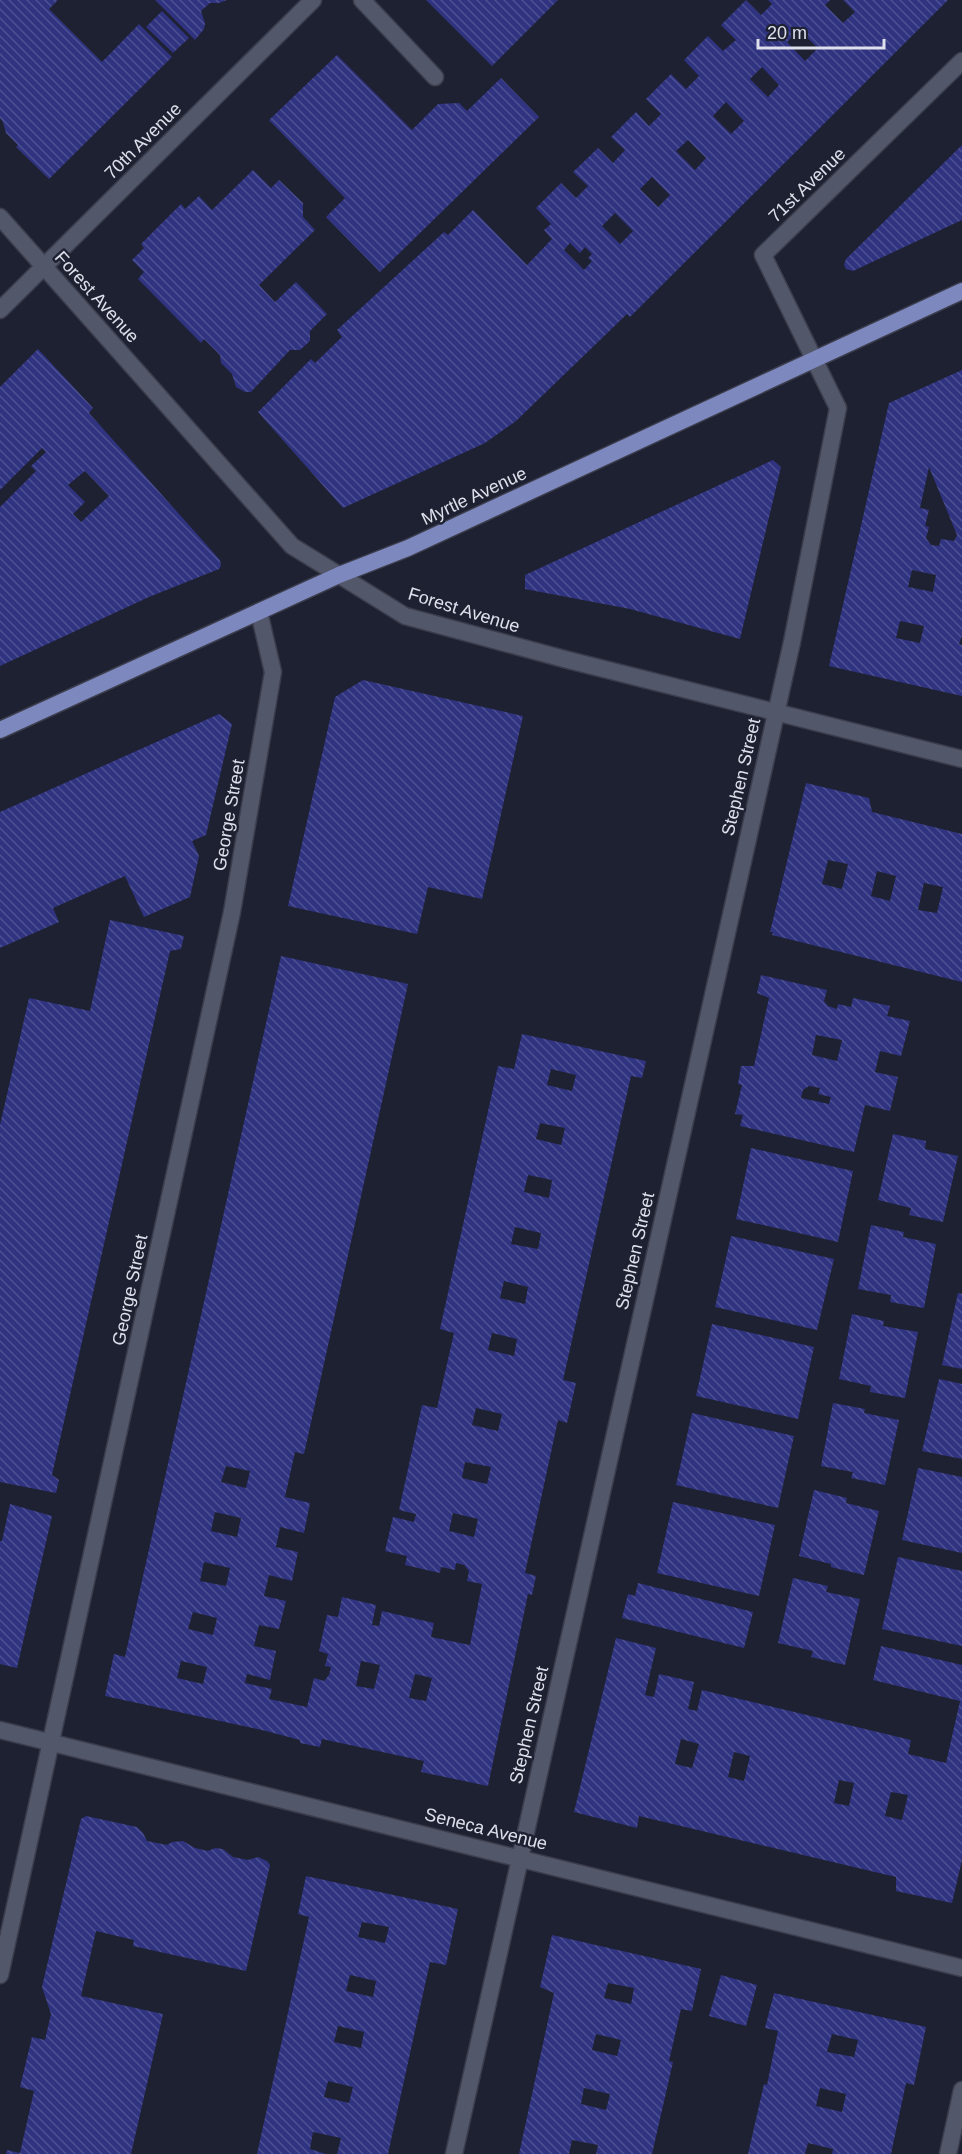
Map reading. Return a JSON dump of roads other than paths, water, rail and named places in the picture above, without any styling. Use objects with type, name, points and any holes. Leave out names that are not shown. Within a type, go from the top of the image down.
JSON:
[{"type":"main road","name":"Myrtle Avenue","points":[[0,730],[339,575],[408,548],[962,291]]},
{"type":"street","name":"70th Avenue","points":[[0,310],[313,0]]},
{"type":"street","points":[[362,0],[435,77]]},
{"type":"street","name":"71st Avenue","points":[[814,360],[763,255],[962,61]]},
{"type":"street","name":"Forest Avenue","points":[[0,217],[292,546],[405,616],[568,660],[962,759]]},
{"type":"street","name":"Stephen Street","points":[[454,2154],[792,642],[838,408],[814,360]]},
{"type":"street","name":"George Street","points":[[0,1975],[234,901],[273,672],[259,612]]},
{"type":"street","name":"Seneca Avenue","points":[[0,1730],[962,1968]]},
{"type":"street","points":[[948,2154],[962,2090]]}]
